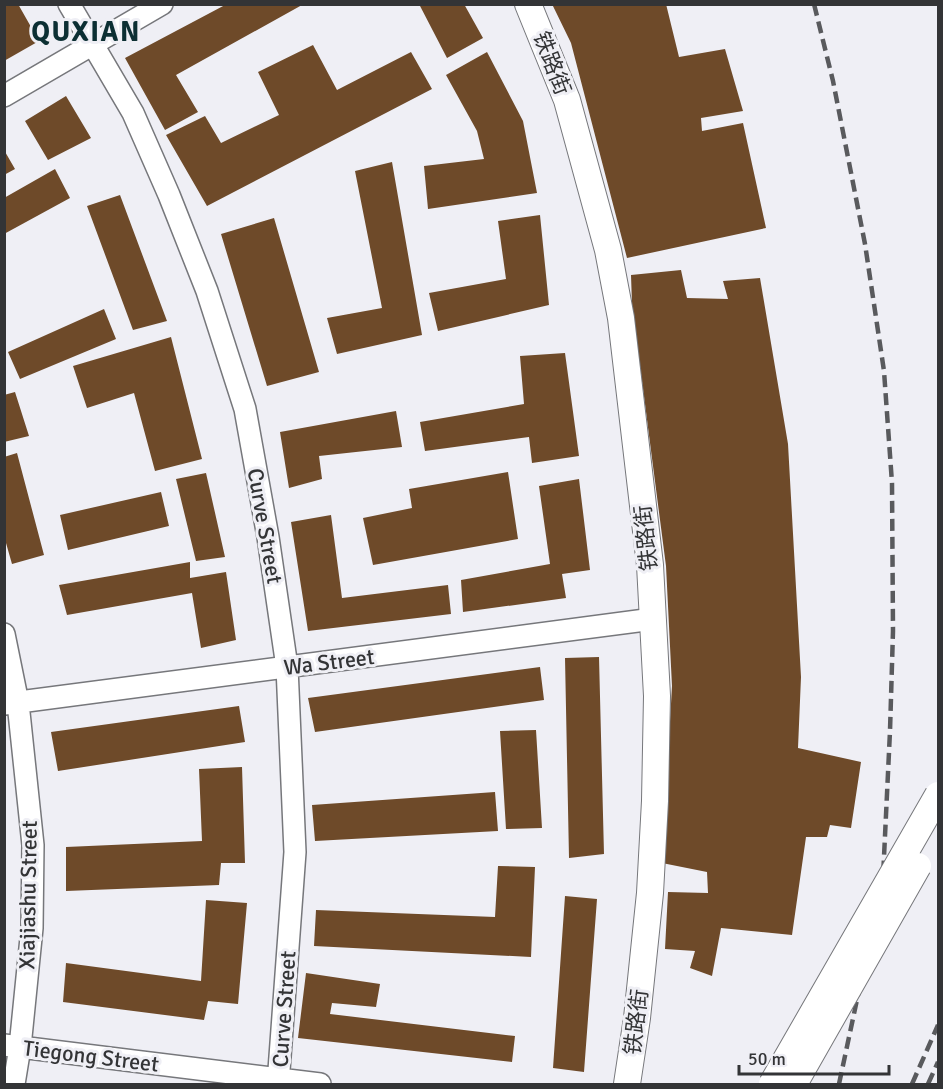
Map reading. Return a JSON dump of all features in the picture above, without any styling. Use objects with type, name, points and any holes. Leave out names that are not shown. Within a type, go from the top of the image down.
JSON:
[{"type":"main road","name":"铁路街","points":[[528,4],[567,100],[608,250],[621,318],[650,565],[657,696],[653,847],[643,961],[627,1084]]},
{"type":"main road","points":[[772,1084],[939,795]]},
{"type":"main road","points":[[794,1084],[939,830]]},
{"type":"street","name":"Curve Street","points":[[69,4],[133,113],[169,195],[207,291],[245,409],[268,537],[287,667],[295,852],[279,1082]]},
{"type":"street","points":[[4,96],[162,4]]},
{"type":"street","name":"Wa Street","points":[[11,704],[653,619]]},
{"type":"street","name":"Xiajiashu Street","points":[[4,634],[11,704],[33,844],[32,928],[12,1046],[14,1084]]},
{"type":"street","name":"Tiegong Street","points":[[12,1046],[279,1082],[320,1084]]},
{"type":"building","points":[[4,4],[18,4],[39,41],[4,61]]},
{"type":"building","points":[[419,4],[464,4],[483,38],[447,58]]},
{"type":"building","points":[[552,4],[666,4],[679,57],[725,49],[743,111],[701,118],[702,131],[743,123],[766,228],[627,258],[571,43]]},
{"type":"building","points":[[225,5],[302,5],[176,75],[198,112],[165,130],[125,58]]},
{"type":"building","points":[[313,45],[337,90],[411,52],[432,89],[207,206],[166,135],[205,116],[221,143],[279,115],[258,72]]},
{"type":"building","points":[[487,52],[523,121],[537,193],[428,209],[424,166],[484,159],[477,131],[446,75]]},
{"type":"building","points":[[66,96],[91,138],[48,160],[25,121]]},
{"type":"building","points":[[4,150],[15,169],[4,175]]},
{"type":"building","points":[[392,162],[422,335],[337,354],[327,318],[382,308],[355,171]]},
{"type":"building","points":[[55,169],[70,198],[4,234],[4,198]]},
{"type":"building","points":[[120,195],[167,321],[133,330],[87,206]]},
{"type":"building","points":[[540,215],[549,305],[438,331],[429,293],[506,279],[498,221]]},
{"type":"building","points":[[274,218],[319,372],[267,386],[221,234]]},
{"type":"building","points":[[681,270],[687,298],[728,299],[723,281],[760,278],[788,444],[801,677],[798,748],[861,762],[851,828],[830,825],[827,837],[806,837],[792,935],[721,928],[712,976],[690,968],[695,951],[665,949],[668,892],[708,893],[707,872],[662,863],[672,686],[666,566],[632,304],[631,275]]},
{"type":"building","points":[[104,309],[116,339],[20,379],[8,352]]},
{"type":"building","points":[[171,337],[202,459],[155,471],[134,393],[87,408],[73,366]]},
{"type":"building","points":[[565,353],[579,456],[532,463],[529,437],[425,451],[420,422],[524,404],[520,356]]},
{"type":"building","points":[[15,392],[29,436],[4,442],[4,395]]},
{"type":"building","points":[[396,411],[402,447],[319,456],[322,479],[289,488],[280,432]]},
{"type":"building","points":[[17,453],[44,555],[12,564],[4,536],[4,457]]},
{"type":"building","points":[[508,472],[518,539],[373,565],[363,518],[412,508],[409,489]]},
{"type":"building","points":[[206,473],[225,557],[196,561],[176,479]]},
{"type":"building","points":[[579,479],[590,570],[562,574],[566,598],[463,612],[461,580],[550,564],[539,486]]},
{"type":"building","points":[[161,492],[169,526],[68,550],[60,515]]},
{"type":"building","points":[[331,515],[342,598],[448,585],[451,614],[308,631],[291,522]]},
{"type":"building","points":[[190,562],[190,578],[226,572],[236,640],[201,648],[192,593],[67,615],[59,585]]},
{"type":"building","points":[[599,657],[604,854],[569,858],[565,658]]},
{"type":"building","points":[[540,667],[544,700],[315,732],[308,698]]},
{"type":"building","points":[[239,706],[245,742],[58,771],[51,732]]},
{"type":"building","points":[[536,730],[542,828],[506,829],[500,731]]},
{"type":"building","points":[[242,767],[245,863],[221,863],[219,885],[66,891],[66,847],[202,841],[199,769]]},
{"type":"building","points":[[495,792],[498,831],[315,841],[312,805]]},
{"type":"building","points":[[498,866],[535,867],[531,957],[314,946],[316,910],[495,917]]},
{"type":"building","points":[[565,896],[597,899],[584,1072],[553,1068]]},
{"type":"building","points":[[206,900],[247,903],[238,1004],[208,1001],[204,1020],[63,1002],[66,963],[201,981]]},
{"type":"building","points":[[306,973],[380,984],[376,1007],[332,1003],[330,1014],[515,1036],[512,1062],[298,1038]]},
{"type":"railway","points":[[814,4],[833,81],[865,244],[884,371],[892,483],[893,631],[883,878],[839,1084]]},
{"type":"railway","points":[[912,1084],[938,1025]]},
{"type":"railway","points":[[928,1084],[938,1062]]},
{"type":"district","name":"QUXIAN","points":[[86,32]]}]
